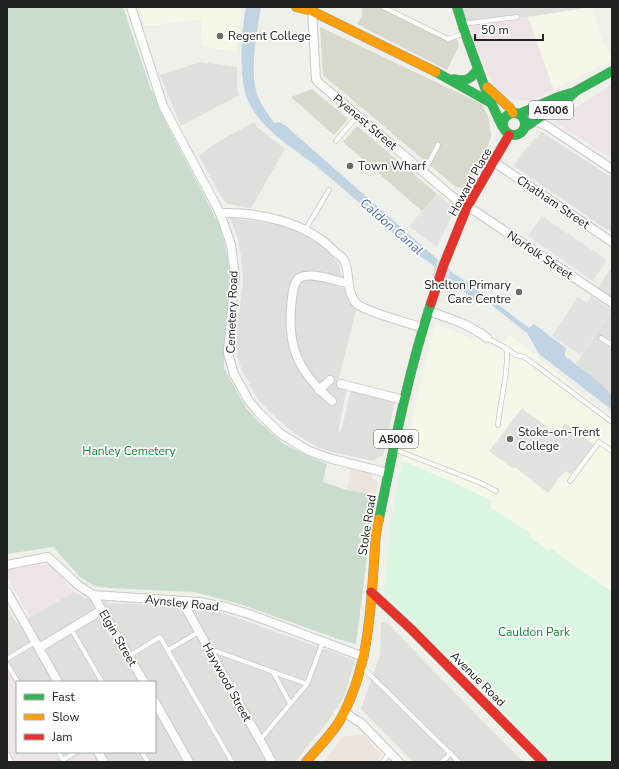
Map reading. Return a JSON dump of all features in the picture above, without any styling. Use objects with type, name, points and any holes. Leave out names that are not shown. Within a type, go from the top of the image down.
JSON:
[{"type":"main road","points":[[296,7],[310,9],[450,78],[491,103]]},
{"type":"main road","points":[[457,7],[485,85],[486,94],[499,116],[504,130],[509,135],[517,135],[521,133],[525,127],[524,121],[485,85]]},
{"type":"main road","points":[[450,78],[463,82],[467,81],[478,68]]},
{"type":"main road","name":"A5006","points":[[516,113],[533,109],[559,96],[576,91],[612,71]]},
{"type":"main road","name":"A5006","points":[[525,127],[563,103],[576,91]]},
{"type":"main road","points":[[502,126],[505,117],[508,114],[516,113]]},
{"type":"main road","name":"Howard Place","points":[[439,281],[444,264],[467,207],[509,135]]},
{"type":"main road","name":"Stoke Road","points":[[306,762],[338,723],[353,693],[364,657],[368,636],[376,533],[404,400],[428,311],[439,281]]},
{"type":"main road","name":"Avenue Road","points":[[371,592],[416,634],[543,762]]},
{"type":"main road","points":[[370,610],[395,615]]},
{"type":"street","name":"Cemetery Road","points":[[131,7],[163,106],[220,214],[231,245],[235,276],[228,353],[234,374],[249,400],[259,413],[281,434],[309,451],[332,459],[388,473]]},
{"type":"street","name":"Pyenest Street","points":[[310,9],[316,79],[318,82],[461,204],[467,207]]},
{"type":"street","points":[[536,121],[547,126],[612,169]]},
{"type":"street","name":"Chatham Street","points":[[494,162],[612,242]]},
{"type":"street","name":"Norfolk Street","points":[[467,207],[612,303]]},
{"type":"street","points":[[220,214],[237,213],[263,217],[295,225],[305,230],[326,242],[344,261],[351,295],[357,304],[375,312],[423,328]]},
{"type":"street","points":[[332,401],[310,380],[297,358],[290,328],[295,284],[299,278],[306,275],[318,276],[349,284]]},
{"type":"street","points":[[428,311],[476,329],[487,338]]},
{"type":"street","points":[[319,390],[330,380]]},
{"type":"street","points":[[341,384],[404,400]]},
{"type":"street","points":[[7,565],[48,557],[78,585],[93,595]]},
{"type":"street","points":[[7,592],[57,681]]},
{"type":"street","name":"Aynsley Road","points":[[93,595],[186,601],[219,606],[252,615],[364,657]]},
{"type":"street","name":"Elgin Street","points":[[93,595],[143,681]]},
{"type":"street","name":"Haywood Street","points":[[186,601],[187,610],[272,762]]},
{"type":"street","points":[[37,645],[71,629],[102,610]]},
{"type":"street","points":[[156,704],[189,762]]},
{"type":"street","points":[[344,711],[360,722],[399,762]]},
{"type":"street","points":[[99,753],[104,762]]},
{"type":"lane","points":[[384,7],[448,39],[464,28],[517,17]]},
{"type":"lane","points":[[336,142],[358,116]]},
{"type":"lane","points":[[424,172],[438,145]]},
{"type":"lane","points":[[305,230],[328,190]]},
{"type":"lane","points":[[487,338],[516,355],[524,357],[612,422]]},
{"type":"lane","points":[[601,338],[612,345]]},
{"type":"lane","points":[[498,425],[507,356],[507,351],[504,347]]},
{"type":"lane","points":[[570,481],[599,442],[612,451]]},
{"type":"lane","points":[[393,449],[481,483],[496,491]]},
{"type":"lane","points":[[71,629],[101,681]]},
{"type":"lane","points":[[168,650],[199,632]]},
{"type":"lane","points":[[129,656],[160,636],[232,762]]},
{"type":"lane","points":[[260,740],[307,684],[322,642]]},
{"type":"lane","points":[[7,659],[37,645]]},
{"type":"lane","points":[[208,648],[307,684]]},
{"type":"lane","points":[[7,664],[17,681]]},
{"type":"lane","points":[[361,667],[460,762]]},
{"type":"lane","points":[[273,672],[290,703]]},
{"type":"lane","points":[[59,753],[63,760],[74,753]]},
{"type":"lane","points":[[143,753],[148,762]]},
{"type":"lane","points":[[382,762],[390,753]]},
{"type":"lane","points":[[442,762],[451,753]]},
{"type":"lane","points":[[7,754],[11,762]]},
{"type":"shaded area","name":"Regent College","points":[[139,7],[241,7],[237,53],[202,46],[201,19],[146,26]]},
{"type":"shaded area","points":[[362,7],[379,7],[449,41],[456,38],[459,45],[447,70],[357,24],[362,15]]},
{"type":"shaded area","points":[[462,7],[593,7],[520,18],[520,15],[466,22]]},
{"type":"shaded area","points":[[593,7],[600,35],[612,60],[554,90],[528,17]]},
{"type":"shaded area","points":[[528,17],[554,90],[532,101],[510,98],[497,90],[483,64],[472,35],[470,24]]},
{"type":"shaded area","points":[[320,27],[482,104],[489,119],[491,136],[485,154],[466,189],[456,187],[323,75]]},
{"type":"shaded area","points":[[200,62],[237,67],[237,88],[239,95],[181,126],[160,75]]},
{"type":"shaded area","points":[[612,85],[612,159],[554,121]]},
{"type":"shaded area","points":[[312,89],[348,119],[334,135],[291,97]]},
{"type":"shaded area","points":[[254,122],[257,127],[285,149],[251,208],[227,204],[222,198],[199,156],[214,144]]},
{"type":"shaded area","points":[[357,126],[437,194],[422,211],[343,142]]},
{"type":"shaded area","points":[[542,132],[612,178],[612,233],[514,166],[527,147]]},
{"type":"shaded area","points":[[437,194],[455,209],[437,247],[409,226]]},
{"type":"shaded area","points":[[542,216],[607,260],[593,281],[528,236]]},
{"type":"shaded area","points":[[230,218],[271,223],[292,229],[310,238],[326,249],[338,263],[342,277],[338,277],[335,286],[345,289],[349,302],[356,310],[337,385],[347,389],[338,431],[341,432],[351,390],[395,401],[383,456],[378,457],[374,461],[336,453],[317,447],[284,425],[258,400],[241,368],[236,351],[243,280],[238,239]]},
{"type":"shaded area","points":[[612,267],[612,297],[598,288]]},
{"type":"shaded area","points":[[591,296],[611,310],[581,355],[552,336],[578,297],[587,303]]},
{"type":"shaded area","points":[[612,309],[612,395],[576,364]]},
{"type":"shaded area","name":"Stoke-on-Trent College","points":[[435,324],[498,348],[510,335],[612,418],[612,592],[551,549],[549,552],[528,536],[519,526],[490,507],[492,501],[450,481],[402,461]]},
{"type":"shaded area","points":[[522,408],[556,434],[565,423],[594,445],[571,474],[565,471],[548,493],[515,467],[513,469],[489,451]]},
{"type":"shaded area","points":[[351,469],[371,473],[373,480],[378,482],[375,495],[347,490]]},
{"type":"shaded area","points":[[49,564],[74,592],[31,617],[7,578],[7,570]]},
{"type":"shaded area","points":[[74,592],[85,598],[111,603],[200,607],[229,615],[355,660],[344,697],[326,724],[295,762],[97,762],[92,753],[156,753],[156,681],[16,681],[16,683],[7,668],[7,606],[17,624]]},
{"type":"shaded area","points":[[386,622],[523,762],[413,762],[361,709],[380,655],[381,623]]},
{"type":"shaded area","points":[[7,668],[16,683],[16,753],[57,753],[62,762],[7,762]]},
{"type":"shaded area","points":[[364,735],[382,755],[376,762],[323,762],[344,736]]},
{"type":"shaded area","points":[[57,753],[82,753],[66,762],[62,762]]},
{"type":"shaded area","points":[[82,753],[92,753],[97,762],[66,762]]},
{"type":"green space","name":"Hanley Cemetery","points":[[7,7],[123,7],[149,84],[168,127],[218,222],[224,241],[230,279],[225,330],[224,368],[246,408],[257,420],[284,444],[327,464],[323,482],[347,490],[375,495],[356,644],[240,604],[194,592],[94,586],[80,577],[53,547],[7,554]]},
{"type":"green space","name":"Cauldon Park","points":[[402,461],[450,481],[492,501],[490,507],[530,533],[529,536],[548,551],[551,549],[612,592],[612,762],[554,762],[384,593],[390,526]]},
{"type":"water","name":"Caldon Canal","points":[[246,7],[261,7],[254,54],[254,78],[259,99],[274,123],[280,122],[286,126],[453,273],[529,328],[534,324],[566,348],[566,357],[594,378],[612,395],[612,410],[539,354],[527,333],[488,302],[484,300],[476,302],[429,262],[419,256],[359,202],[272,132],[263,123],[255,114],[249,103],[243,82],[242,42]]},
{"type":"pier","points":[[438,259],[451,269],[446,287],[432,275]]},
{"type":"traffic: fast","points":[[457,7],[488,96],[502,126]]},
{"type":"traffic: fast","points":[[454,79],[468,79],[478,68]]},
{"type":"traffic: fast","points":[[525,127],[563,103],[576,91],[612,71]]},
{"type":"traffic: fast","points":[[436,72],[491,103]]},
{"type":"traffic: fast","points":[[519,114],[571,93]]},
{"type":"traffic: fast","points":[[510,113],[518,113],[525,120],[525,124],[525,128],[518,135],[510,135],[503,128],[503,120],[510,113]]},
{"type":"traffic: fast","points":[[379,519],[408,383],[431,303]]},
{"type":"traffic: slow","points":[[296,7],[312,11],[436,72]]},
{"type":"traffic: slow","points":[[487,87],[510,108],[513,113]]},
{"type":"traffic: slow","points":[[306,762],[339,722],[350,700],[358,677],[368,630],[376,533],[379,519]]},
{"type":"traffic: jam","points":[[431,303],[444,264],[467,207],[509,135]]},
{"type":"traffic: jam","points":[[371,592],[411,629],[543,762]]},
{"type":"place","name":"Regent College","points":[[220,36]]},
{"type":"place","name":"Town Wharf","points":[[350,166]]},
{"type":"place","name":"Shelton Primary Care Centre","points":[[519,292]]},
{"type":"place","name":"Stoke-on-Trent College","points":[[510,439]]}]
